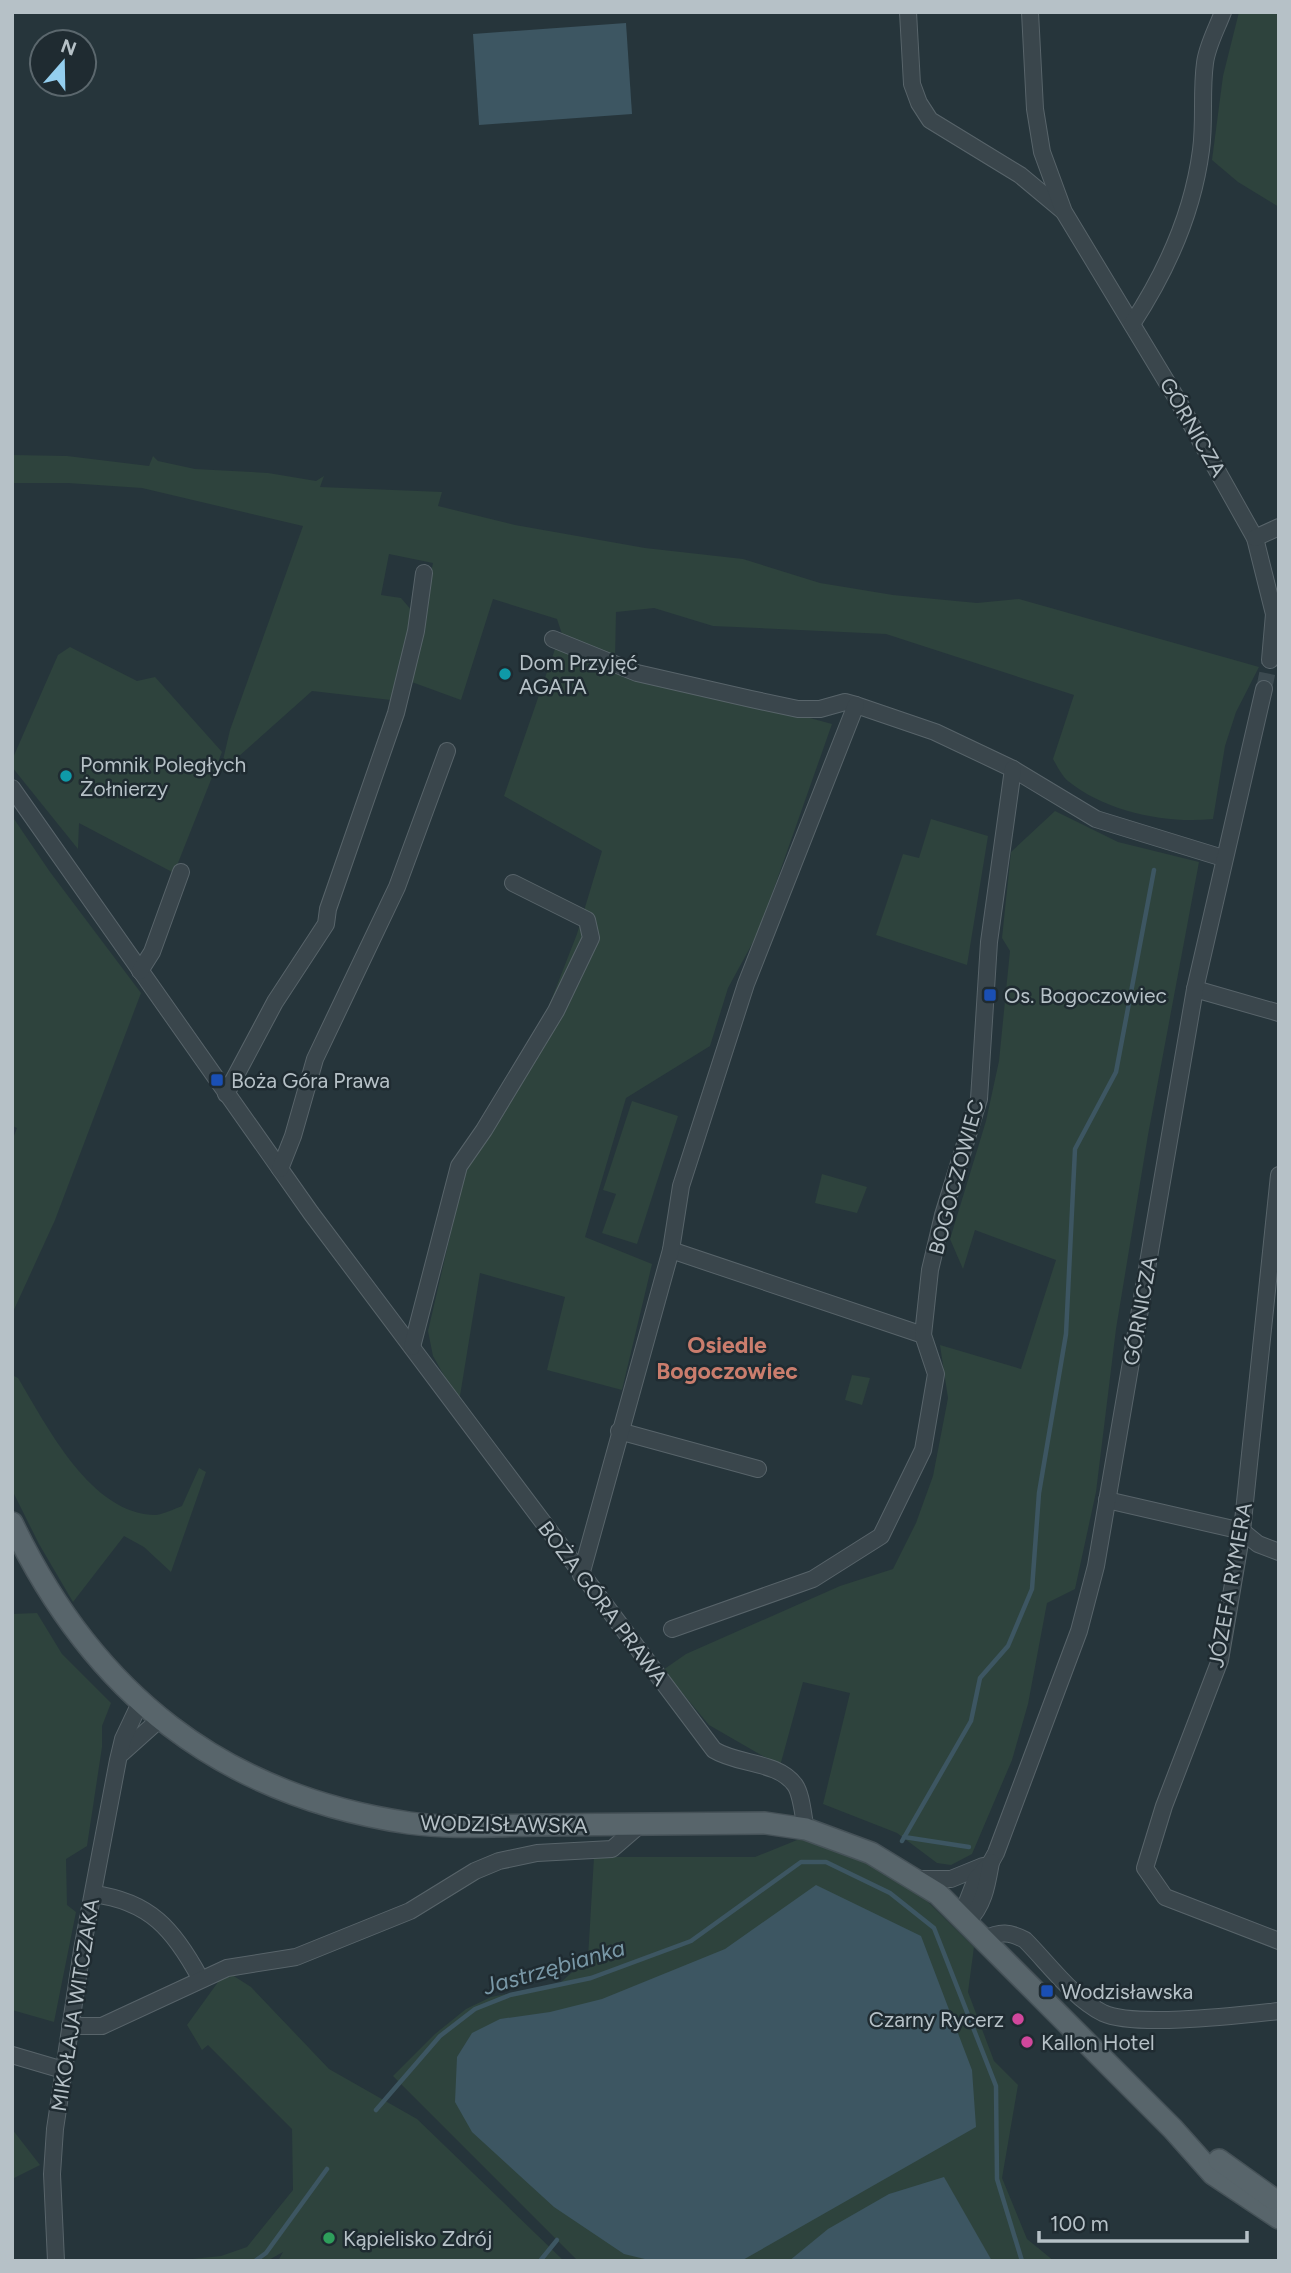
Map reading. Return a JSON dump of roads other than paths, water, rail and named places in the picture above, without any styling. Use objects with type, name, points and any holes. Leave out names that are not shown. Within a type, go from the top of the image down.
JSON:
[{"type":"main road","name":"WODZISŁAWSKA","points":[[12,1523],[62,1615],[140,1703],[209,1754],[303,1797],[411,1823],[765,1823],[806,1829],[872,1853],[916,1879],[964,1919],[1173,2129],[1213,2174],[1279,2218]]},
{"type":"main road","name":"WODZISŁAWSKA","points":[[1173,2129],[1279,2203]]},
{"type":"street","name":"GÓRNICZA","points":[[908,12],[912,84],[919,103],[930,120],[1020,175],[1064,212]]},
{"type":"street","name":"GÓRNICZA","points":[[1030,12],[1035,109],[1042,152],[1064,212],[1255,538],[1274,614],[1270,660]]},
{"type":"street","points":[[1132,324],[1156,287],[1173,252],[1191,195],[1201,150],[1205,61],[1223,12]]},
{"type":"street","points":[[1255,538],[1279,527]]},
{"type":"street","points":[[226,1094],[275,1002],[326,924],[332,897],[396,713],[416,631],[424,573]]},
{"type":"street","points":[[553,639],[637,673],[751,699],[798,709],[820,709],[850,704],[935,733],[1013,769],[1096,819],[1223,858]]},
{"type":"street","name":"GÓRNICZA","points":[[964,1919],[976,1879],[992,1862],[1079,1631],[1096,1566],[1195,989],[1264,689]]},
{"type":"street","points":[[581,1575],[671,1250],[681,1186],[746,984],[850,704]]},
{"type":"street","points":[[280,1168],[293,1136],[314,1059],[397,887],[447,751]]},
{"type":"street","name":"BOGOCZOWIEC","points":[[672,1629],[813,1579],[881,1536],[923,1450],[936,1374],[923,1335],[930,1270],[940,1226],[979,1099],[989,942],[1013,769]]},
{"type":"street","name":"BOŻA GÓRA PRAWA","points":[[12,789],[280,1168],[714,1750],[727,1758],[775,1770],[796,1786],[806,1829]]},
{"type":"street","points":[[140,971],[152,952],[181,872]]},
{"type":"street","points":[[412,1347],[459,1166],[556,1011],[591,938],[587,920],[513,883]]},
{"type":"street","points":[[1195,989],[1279,1013]]},
{"type":"street","name":"JÓZEFA RYMERA","points":[[1279,1175],[1242,1531],[1220,1660],[1164,1806],[1145,1868],[1164,1897],[1279,1941]]},
{"type":"street","points":[[671,1250],[923,1335]]},
{"type":"street","points":[[620,1431],[758,1469]]},
{"type":"street","points":[[1107,1500],[1242,1531],[1258,1544],[1279,1552]]},
{"type":"street","name":"MIKOŁAJA WITCZAKA","points":[[56,2261],[52,2174],[63,2070],[118,1760],[122,1753],[123,1739],[140,1703]]},
{"type":"street","points":[[122,1753],[160,1719]]},
{"type":"street","points":[[70,2026],[102,2026],[227,1968],[296,1957],[410,1911],[475,1871],[499,1861],[537,1853],[612,1849],[641,1824]]},
{"type":"street","points":[[916,1879],[951,1879],[992,1862]]},
{"type":"street","points":[[93,1894],[135,1905],[162,1922],[173,1934],[200,1979]]},
{"type":"street","points":[[985,1939],[997,1933],[1013,1933],[1025,1940],[1089,2004],[1105,2014],[1126,2018],[1161,2018],[1279,2011]]},
{"type":"street","points":[[12,2054],[63,2070]]},
{"type":"water","points":[[626,23],[632,114],[479,125],[473,34]]},
{"type":"water","points":[[816,1885],[921,1936],[972,2070],[976,2127],[741,2261],[653,2261],[624,2254],[554,2207],[472,2132],[455,2102],[457,2057],[472,2033],[500,2019],[550,2012],[602,1999],[725,1949]]},
{"type":"water","points":[[944,2177],[992,2261],[789,2261],[828,2229],[889,2194]]},
{"type":"waterway","points":[[902,1841],[971,1721],[980,1678],[1008,1646],[1032,1589],[1039,1493],[1066,1334],[1075,1149],[1116,1072],[1154,870]]},
{"type":"waterway","points":[[904,1837],[969,1847]]},
{"type":"waterway","name":"Jastrzębianka","points":[[376,2110],[440,2036],[475,2009],[510,1995],[591,1978],[691,1941],[801,1862],[826,1862],[890,1893],[934,1928],[996,2086],[997,2179],[1022,2261]]},
{"type":"waterway","name":"Jastrzębianka","points":[[255,2261],[266,2253],[327,2169]]},
{"type":"waterway","points":[[540,2261],[557,2240]]},
{"type":"tunnel","points":[[1264,689],[1270,660]]},
{"type":"place","name":"Dom Przyjęć AGATA","points":[[505,674]]},
{"type":"place","name":"Pomnik Poległych Żołnierzy","points":[[66,776]]},
{"type":"place","name":"Os. Bogoczowiec","points":[[990,995]]},
{"type":"place","name":"Boża Góra Prawa","points":[[217,1080]]},
{"type":"place","name":"Wodzisławska","points":[[1047,1991]]},
{"type":"place","name":"Czarny Rycerz","points":[[1018,2019]]},
{"type":"place","name":"Kallon Hotel","points":[[1027,2042]]},
{"type":"place","name":"Kąpielisko Zdrój","points":[[329,2238]]},
{"type":"district","name":"Osiedle Bogoczowiec","points":[[727,1358]]}]
